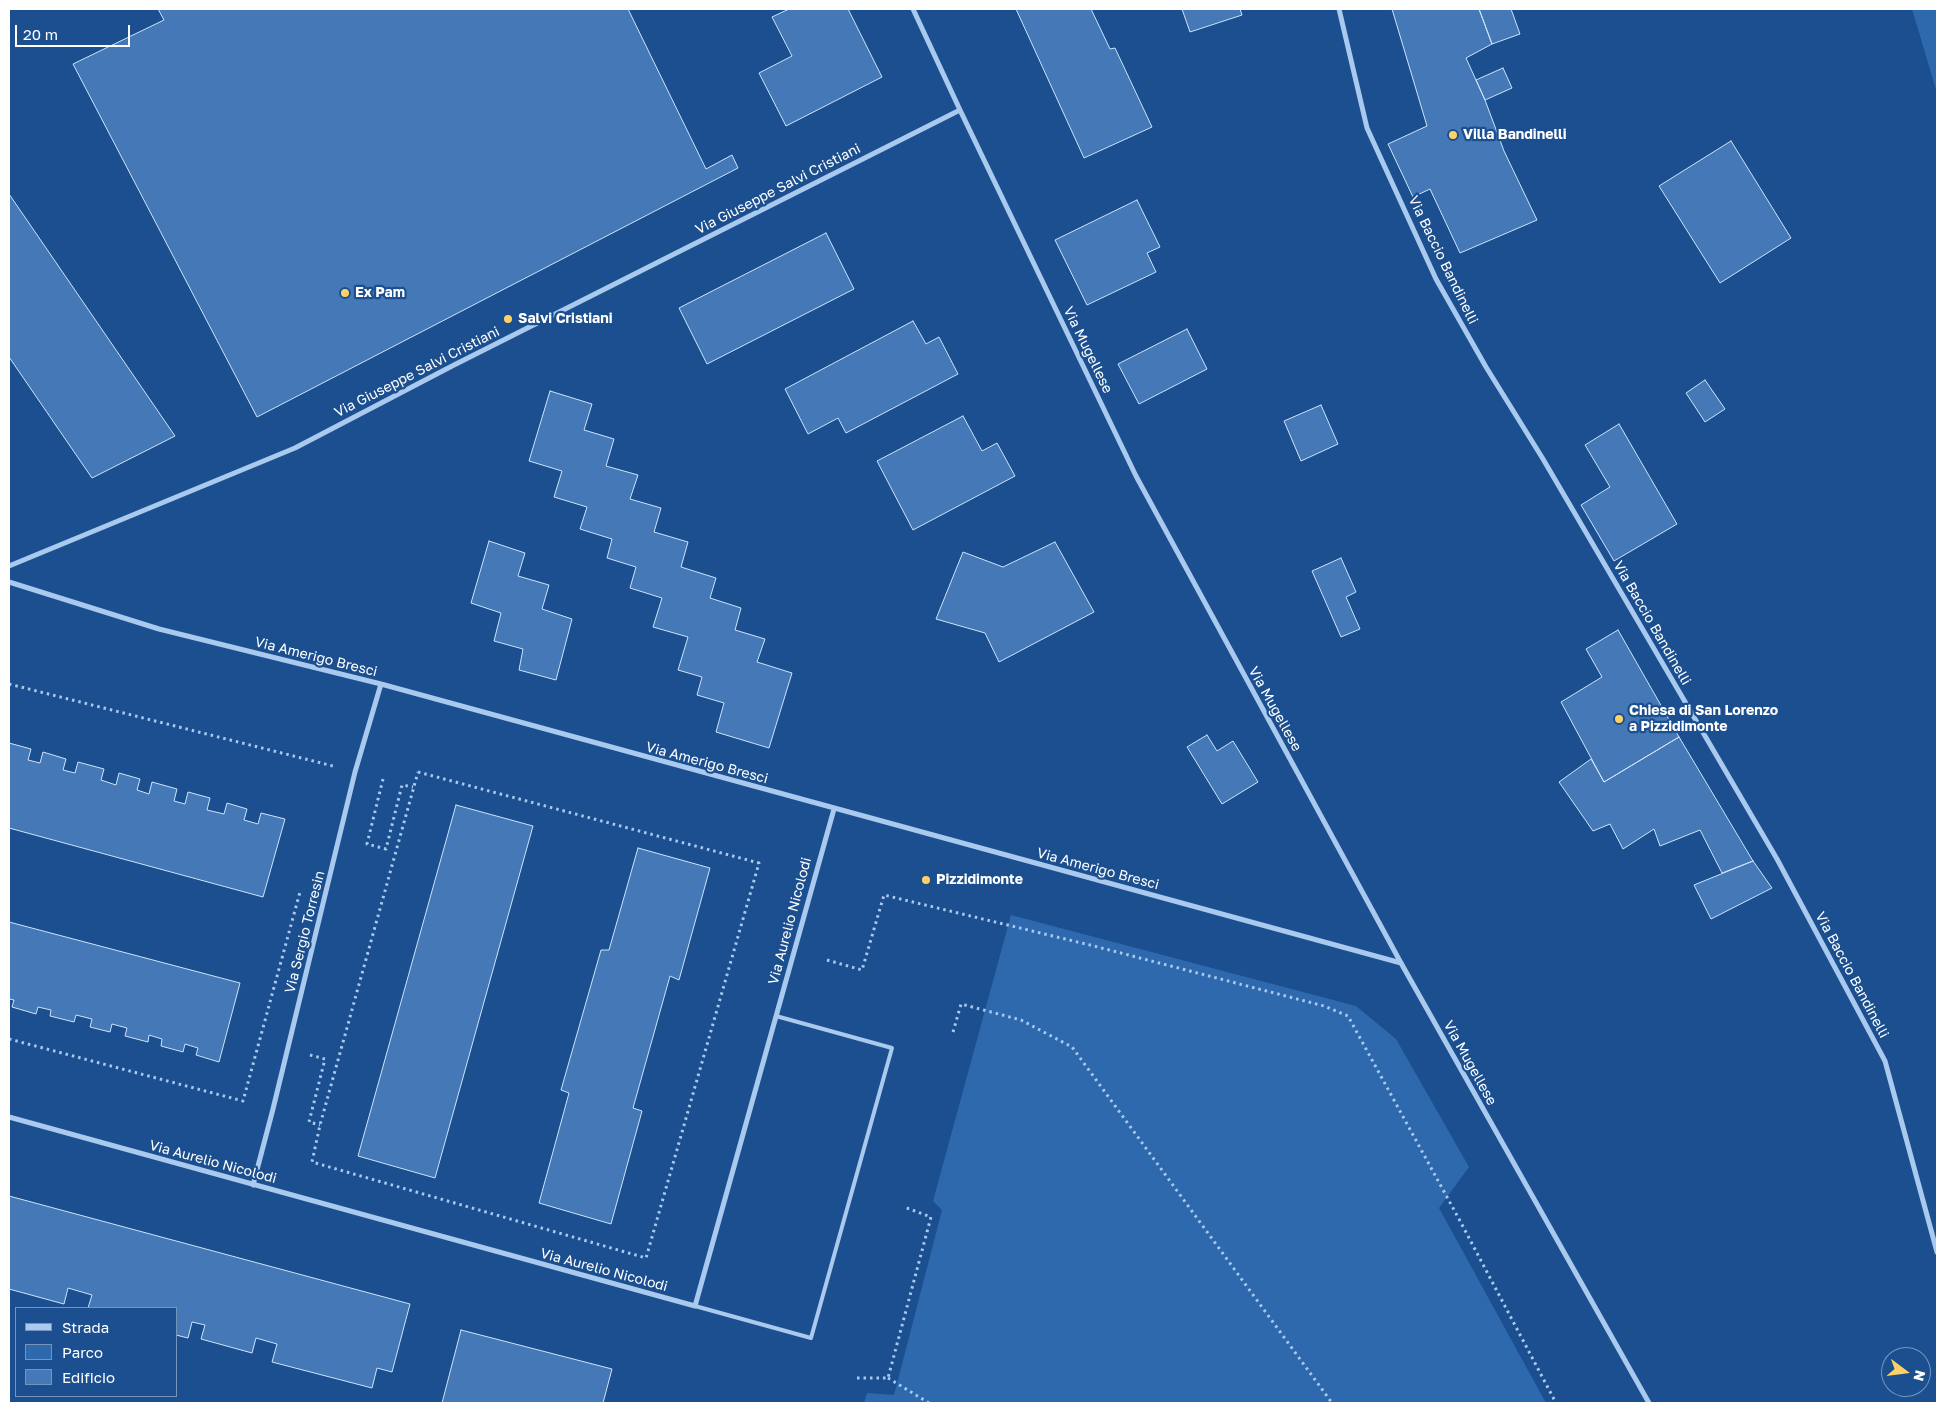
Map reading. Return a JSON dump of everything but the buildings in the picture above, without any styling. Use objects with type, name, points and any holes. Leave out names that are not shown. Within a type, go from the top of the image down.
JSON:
[{"type":"street","name":"Via Mugellese","points":[[913,9],[1136,476],[1401,963],[1649,1403]]},
{"type":"street","name":"Via Baccio Bandinelli","points":[[1339,9],[1367,128],[1436,279],[1777,859],[1885,1060],[1937,1252]]},
{"type":"street","name":"Via Giuseppe Salvi Cristiani","points":[[9,566],[296,448],[454,365],[960,110]]},
{"type":"street","name":"Via Amerigo Bresci","points":[[9,582],[159,629],[381,684],[1401,963]]},
{"type":"street","name":"Via Sergio Torresin","points":[[252,1185],[273,1109],[355,772],[381,684]]},
{"type":"street","name":"Via Aurelio Nicolodi","points":[[9,1117],[695,1306],[834,809]]},
{"type":"lane","points":[[695,1306],[811,1338],[882,1085],[892,1048],[776,1016]]},
{"type":"path","points":[[9,684],[334,766],[331,775]]},
{"type":"path","points":[[418,772],[759,863],[646,1258],[312,1162],[320,1125],[418,772]]},
{"type":"path","points":[[383,779],[367,844],[386,849],[402,784],[413,787]]},
{"type":"path","points":[[9,1039],[243,1101],[300,890]]},
{"type":"path","points":[[827,960],[862,970],[884,895],[1094,946],[1324,1006],[1348,1016],[1459,1219],[1556,1403]]},
{"type":"path","points":[[953,1032],[961,1004],[1021,1020],[1072,1047],[1332,1403]]},
{"type":"path","points":[[308,1055],[325,1059],[309,1122],[320,1125]]},
{"type":"path","points":[[888,1378],[932,1217],[904,1207]]},
{"type":"path","points":[[857,1378],[888,1378],[928,1403]]},
{"type":"green space","points":[[1912,9],[1937,9],[1937,93]]},
{"type":"green space","points":[[1011,915],[1356,1006],[1396,1039],[1469,1167],[1439,1208],[1546,1403],[864,1403],[867,1393],[894,1395],[942,1210],[933,1201]]},
{"type":"place","name":"Villa Bandinelli","points":[[1453,135]]},
{"type":"place","name":"Ex Pam","points":[[345,293]]},
{"type":"place","name":"Salvi Cristiani","points":[[508,319]]},
{"type":"place","name":"Chiesa di San Lorenzo a Pizzidimonte","points":[[1619,719]]},
{"type":"place","name":"Pizzidimonte","points":[[926,880]]}]
